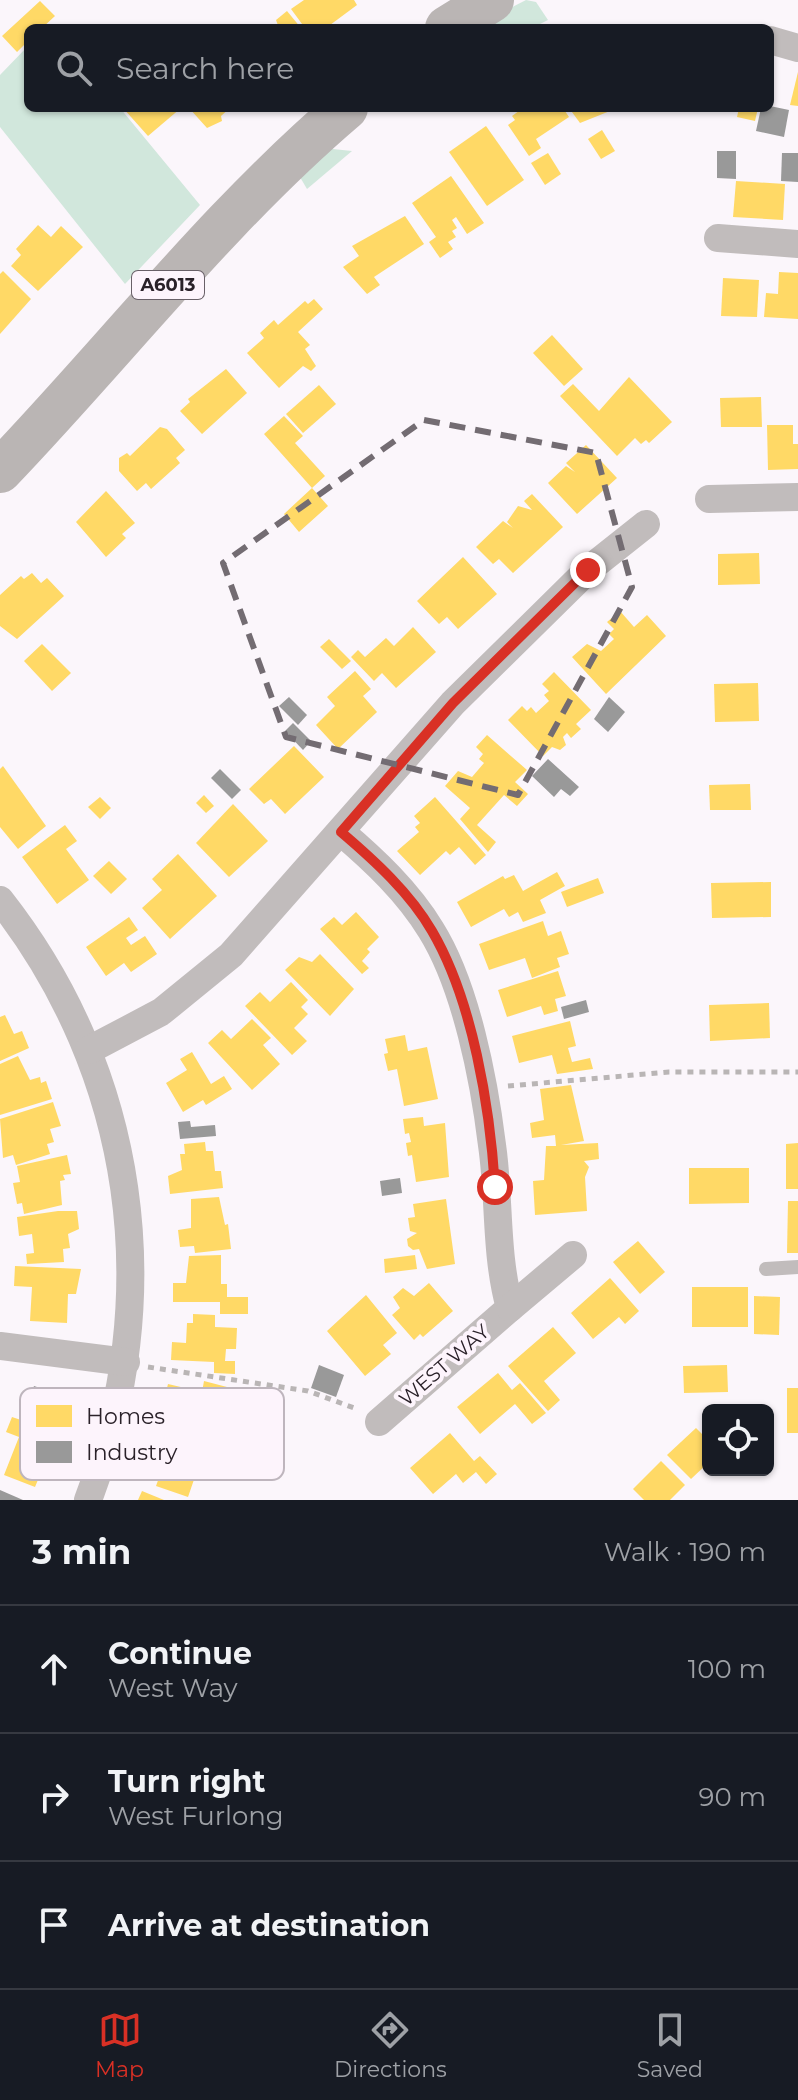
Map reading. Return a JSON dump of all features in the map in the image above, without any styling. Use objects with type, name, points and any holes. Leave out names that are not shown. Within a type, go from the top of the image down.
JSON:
[{"type":"main road","points":[[453,24],[492,0]]},
{"type":"main road","name":"A6013","points":[[0,471],[185,266],[299,149],[341,112]]},
{"type":"street","points":[[774,41],[798,48]]},
{"type":"street","points":[[718,238],[798,244]]},
{"type":"street","points":[[709,499],[798,497]]},
{"type":"street","points":[[89,1050],[161,1012],[231,955],[453,703],[588,570],[646,524]]},
{"type":"street","points":[[341,832],[400,888],[432,931],[451,972],[482,1089],[492,1145],[500,1271],[510,1308]]},
{"type":"street","points":[[0,900],[44,964],[89,1050],[114,1126],[133,1273],[136,1364],[128,1388]]},
{"type":"street","name":"WEST WAY","points":[[379,1422],[573,1255]]},
{"type":"street","points":[[0,1346],[136,1364]]},
{"type":"street","points":[[88,1500],[96,1480]]},
{"type":"lane","points":[[766,1269],[798,1267]]},
{"type":"path","points":[[482,1089],[669,1072],[798,1072]]},
{"type":"path","points":[[136,1364],[308,1391],[355,1408],[379,1422]]},
{"type":"highlighted area","points":[[424,420],[596,453],[632,587],[518,795],[286,737],[223,563]]},
{"type":"green space","points":[[526,0],[536,2],[548,20],[540,24],[480,24]]},
{"type":"green space","points":[[24,50],[24,112],[123,112],[200,205],[125,284],[0,127],[0,75]]},
{"type":"green space","points":[[323,148],[352,151],[307,189],[297,172]]},
{"type":"building: Homes","points":[[304,0],[354,0],[357,5],[331,24],[302,24],[291,9]]},
{"type":"building: Homes","points":[[40,1],[55,16],[46,24],[24,24],[24,45],[17,52],[2,36]]},
{"type":"building: Homes","points":[[287,11],[298,24],[278,24],[276,20]]},
{"type":"building: Homes","points":[[798,72],[798,106],[790,105]]},
{"type":"building: Homes","points":[[127,112],[176,112],[148,136]]},
{"type":"building: Homes","points":[[193,112],[226,112],[221,116],[222,121],[207,128]]},
{"type":"building: Homes","points":[[518,112],[566,112],[569,117],[536,139],[541,148],[529,156],[508,125],[515,120],[512,116]]},
{"type":"building: Homes","points":[[572,112],[608,112],[580,123]]},
{"type":"building: Homes","points":[[738,112],[757,112],[755,121],[737,117]]},
{"type":"building: Homes","points":[[486,126],[524,180],[487,206],[449,152]]},
{"type":"building: Homes","points":[[602,130],[615,151],[601,159],[588,139]]},
{"type":"building: Homes","points":[[548,153],[561,174],[545,185],[531,163]]},
{"type":"building: Homes","points":[[451,176],[484,223],[467,234],[456,217],[452,220],[457,228],[452,231],[456,237],[448,242],[453,249],[440,258],[429,242],[436,237],[412,203]]},
{"type":"building: Homes","points":[[736,181],[785,184],[783,220],[733,217]]},
{"type":"building: Homes","points":[[405,216],[424,244],[374,277],[380,285],[367,294],[343,267],[359,256],[352,246]]},
{"type":"building: Homes","points":[[38,225],[51,237],[61,226],[83,247],[38,291],[11,266],[21,255],[16,249]]},
{"type":"building: Homes","points":[[3,271],[31,299],[0,334],[0,274]]},
{"type":"building: Homes","points":[[779,272],[798,273],[798,319],[764,317],[766,293],[778,294]]},
{"type":"building: Homes","points":[[723,278],[759,280],[757,317],[721,316]]},
{"type":"building: Homes","points":[[314,299],[323,309],[298,332],[310,345],[305,349],[316,366],[311,371],[303,366],[279,388],[247,353],[264,338],[260,333],[274,320],[278,325],[305,301],[308,304]]},
{"type":"building: Homes","points":[[552,335],[583,369],[564,386],[533,353]]},
{"type":"building: Homes","points":[[226,369],[247,393],[202,434],[180,411],[190,402],[188,399]]},
{"type":"building: Homes","points":[[629,377],[672,422],[649,443],[646,440],[641,444],[635,438],[617,456],[560,396],[573,384],[599,411]]},
{"type":"building: Homes","points":[[319,385],[336,404],[303,433],[286,414]]},
{"type":"building: Homes","points":[[761,397],[762,427],[721,427],[720,398]]},
{"type":"building: Homes","points":[[284,416],[303,436],[295,443],[325,476],[312,488],[264,434]]},
{"type":"building: Homes","points":[[767,425],[793,425],[793,444],[798,444],[798,469],[768,470]]},
{"type":"building: Homes","points":[[160,427],[167,429],[185,450],[176,458],[180,463],[151,489],[146,483],[137,491],[119,471],[119,458],[127,453],[130,456]]},
{"type":"building: Homes","points":[[586,445],[617,478],[577,514],[548,483],[566,466],[575,472],[566,463]]},
{"type":"building: Homes","points":[[312,488],[328,506],[299,532],[284,514]]},
{"type":"building: Homes","points":[[106,491],[135,523],[122,534],[126,538],[106,557],[76,522]]},
{"type":"building: Homes","points":[[532,494],[563,527],[513,573],[499,559],[493,564],[476,547],[503,521],[513,528],[507,522],[518,506],[532,510],[524,501]]},
{"type":"building: Homes","points":[[759,553],[760,584],[718,585],[718,554]]},
{"type":"building: Homes","points":[[463,557],[497,594],[458,629],[447,617],[439,624],[417,601]]},
{"type":"building: Homes","points":[[32,573],[41,583],[47,578],[64,596],[17,639],[0,626],[0,595],[21,576],[24,579]]},
{"type":"building: Homes","points":[[620,611],[634,627],[647,615],[666,636],[606,694],[572,657],[587,644],[601,651],[614,639],[609,634],[614,629],[607,622]]},
{"type":"building: Homes","points":[[413,627],[436,652],[396,688],[382,673],[374,681],[351,657],[358,650],[365,657],[386,638],[394,646]]},
{"type":"building: Homes","points":[[329,639],[351,661],[342,669],[320,647]]},
{"type":"building: Homes","points":[[42,644],[71,673],[52,691],[24,661]]},
{"type":"building: Homes","points":[[355,671],[371,689],[363,696],[377,712],[338,749],[316,725],[335,706],[327,697]]},
{"type":"building: Homes","points":[[554,672],[591,710],[576,724],[581,729],[571,738],[567,733],[563,737],[566,745],[560,750],[552,747],[543,756],[508,720],[522,706],[527,711],[531,707],[536,713],[549,701],[544,695],[549,691],[542,684]]},
{"type":"building: Homes","points":[[758,683],[759,721],[715,722],[714,684]]},
{"type":"building: Homes","points":[[487,735],[527,770],[515,782],[528,794],[517,806],[504,795],[477,825],[496,842],[488,852],[460,819],[470,808],[445,786],[458,771],[472,777],[484,763],[479,759],[483,754],[476,747]]},
{"type":"building: Homes","points":[[294,746],[324,777],[285,814],[271,799],[264,804],[249,789]]},
{"type":"building: Homes","points":[[3,766],[46,826],[18,849],[0,827],[0,769]]},
{"type":"building: Homes","points":[[750,784],[751,810],[710,810],[709,785]]},
{"type":"building: Homes","points":[[204,795],[214,806],[206,813],[196,803]]},
{"type":"building: Homes","points":[[100,797],[111,808],[100,819],[88,807]]},
{"type":"building: Homes","points":[[435,797],[486,855],[475,865],[459,847],[450,855],[446,851],[420,875],[397,851],[419,832],[415,827],[420,823],[414,816]]},
{"type":"building: Homes","points":[[233,804],[268,841],[229,877],[196,843]]},
{"type":"building: Homes","points":[[65,825],[77,841],[66,849],[89,880],[57,904],[22,857]]},
{"type":"building: Homes","points":[[178,854],[217,896],[170,939],[142,908],[162,890],[152,879]]},
{"type":"building: Homes","points":[[109,861],[127,879],[111,894],[93,876]]},
{"type":"building: Homes","points":[[557,872],[565,886],[540,900],[546,913],[523,922],[518,912],[509,917],[504,909],[471,927],[457,902],[503,876],[505,879],[514,875],[523,891]]},
{"type":"building: Homes","points":[[598,878],[604,893],[567,907],[561,892]]},
{"type":"building: Homes","points":[[771,882],[771,917],[712,918],[711,883]]},
{"type":"building: Homes","points":[[356,912],[379,937],[367,949],[370,952],[362,961],[369,968],[362,974],[320,929],[334,917],[342,925]]},
{"type":"building: Homes","points":[[129,917],[138,930],[126,938],[131,945],[145,936],[157,954],[131,972],[124,963],[106,976],[86,947]]},
{"type":"building: Homes","points":[[543,921],[548,936],[561,931],[569,954],[557,958],[560,967],[532,978],[525,958],[489,970],[479,944]]},
{"type":"building: Homes","points":[[320,954],[354,989],[330,1016],[285,970],[299,957],[312,962]]},
{"type":"building: Homes","points":[[558,971],[566,996],[555,999],[558,1011],[544,1015],[541,1006],[507,1017],[498,990]]},
{"type":"building: Homes","points":[[291,982],[308,1000],[301,1007],[308,1014],[294,1028],[307,1041],[292,1055],[245,1006],[260,992],[270,1002]]},
{"type":"building: Homes","points":[[769,1003],[770,1038],[710,1041],[709,1005]]},
{"type":"building: Homes","points":[[5,1015],[14,1034],[22,1031],[29,1048],[0,1061],[0,1017]]},
{"type":"building: Homes","points":[[252,1019],[271,1038],[263,1045],[280,1064],[252,1090],[208,1043],[222,1030],[231,1039]]},
{"type":"building: Homes","points":[[570,1021],[576,1046],[568,1048],[572,1062],[590,1058],[593,1069],[557,1074],[552,1055],[519,1063],[512,1036]]},
{"type":"building: Homes","points":[[405,1035],[408,1051],[427,1047],[438,1099],[404,1106],[397,1069],[388,1071],[384,1054],[388,1053],[385,1039]]},
{"type":"building: Homes","points":[[192,1052],[211,1084],[224,1076],[232,1089],[206,1105],[203,1100],[183,1112],[166,1083],[187,1070],[180,1059]]},
{"type":"building: Homes","points":[[18,1056],[30,1080],[40,1077],[41,1083],[46,1081],[52,1099],[0,1115],[0,1064]]},
{"type":"building: Homes","points":[[571,1085],[584,1141],[561,1145],[598,1143],[599,1159],[584,1161],[589,1167],[585,1177],[587,1211],[535,1215],[533,1181],[544,1180],[546,1146],[556,1146],[555,1135],[532,1138],[530,1123],[544,1120],[540,1089]]},
{"type":"building: Homes","points":[[53,1102],[61,1126],[50,1129],[54,1142],[47,1144],[50,1154],[16,1165],[13,1155],[3,1158],[0,1119]]},
{"type":"building: Homes","points":[[423,1117],[424,1126],[445,1123],[449,1177],[416,1182],[412,1155],[408,1156],[406,1143],[411,1142],[409,1133],[405,1134],[403,1119]]},
{"type":"building: Homes","points":[[205,1142],[206,1151],[213,1151],[215,1171],[221,1171],[223,1188],[170,1194],[168,1176],[182,1170],[180,1154],[185,1154],[184,1144]]},
{"type":"building: Homes","points":[[798,1143],[798,1189],[786,1189],[786,1144]]},
{"type":"building: Homes","points":[[67,1155],[71,1174],[63,1175],[65,1180],[60,1181],[62,1205],[24,1214],[22,1203],[17,1204],[13,1183],[20,1182],[17,1166]]},
{"type":"building: Homes","points":[[689,1168],[749,1168],[749,1203],[689,1204]]},
{"type":"building: Homes","points":[[219,1197],[225,1225],[228,1224],[231,1249],[195,1253],[194,1246],[180,1247],[178,1230],[191,1228],[191,1199]]},
{"type":"building: Homes","points":[[446,1199],[455,1264],[427,1269],[419,1249],[413,1250],[408,1246],[407,1239],[417,1233],[410,1231],[408,1218],[415,1217],[413,1204]]},
{"type":"building: Homes","points":[[788,1201],[798,1201],[798,1253],[787,1253]]},
{"type":"building: Homes","points":[[77,1211],[79,1229],[68,1234],[70,1248],[63,1249],[64,1262],[27,1264],[26,1254],[34,1253],[32,1234],[19,1236],[17,1217]]},
{"type":"building: Homes","points":[[638,1241],[665,1272],[640,1294],[613,1262]]},
{"type":"building: Homes","points":[[221,1255],[221,1284],[227,1284],[227,1297],[248,1297],[248,1314],[220,1314],[220,1302],[173,1302],[173,1283],[186,1283],[189,1256]]},
{"type":"building: Homes","points":[[415,1255],[417,1269],[385,1273],[384,1259]]},
{"type":"building: Homes","points":[[15,1266],[81,1269],[76,1294],[68,1294],[67,1323],[30,1321],[32,1287],[14,1286]]},
{"type":"building: Homes","points":[[610,1278],[639,1311],[625,1324],[619,1317],[593,1339],[571,1313]]},
{"type":"building: Homes","points":[[429,1283],[453,1311],[423,1337],[420,1334],[414,1340],[392,1315],[400,1308],[393,1297],[403,1288],[414,1296]]},
{"type":"building: Homes","points":[[692,1287],[748,1287],[748,1327],[692,1327]]},
{"type":"building: Homes","points":[[366,1295],[397,1333],[383,1345],[391,1354],[365,1376],[327,1331]]},
{"type":"building: Homes","points":[[754,1296],[780,1297],[779,1335],[754,1334]]},
{"type":"building: Homes","points":[[193,1314],[215,1315],[215,1327],[237,1328],[236,1349],[226,1349],[225,1361],[235,1361],[235,1374],[214,1373],[214,1362],[171,1360],[172,1342],[186,1343],[187,1323],[193,1323]]},
{"type":"building: Homes","points":[[553,1327],[576,1353],[544,1381],[560,1400],[548,1411],[508,1366]]},
{"type":"building: Homes","points":[[727,1365],[728,1392],[684,1393],[683,1366]]},
{"type":"building: Homes","points":[[498,1373],[512,1390],[520,1383],[546,1413],[532,1424],[515,1404],[480,1434],[457,1407]]},
{"type":"building: Homes","points":[[204,1381],[227,1387],[227,1388],[203,1388]]},
{"type":"building: Homes","points":[[787,1388],[798,1388],[798,1433],[787,1433]]},
{"type":"building: Homes","points":[[12,1417],[20,1420],[20,1480],[38,1480],[35,1487],[4,1475],[19,1437],[6,1432]]},
{"type":"building: Homes","points":[[696,1428],[702,1434],[702,1469],[691,1479],[667,1455]]},
{"type":"building: Homes","points":[[450,1433],[474,1461],[480,1456],[497,1474],[486,1484],[476,1472],[463,1483],[456,1474],[433,1494],[410,1468]]},
{"type":"building: Homes","points":[[661,1461],[685,1485],[670,1500],[644,1500],[633,1489]]},
{"type":"building: Homes","points":[[158,1480],[194,1480],[188,1497],[156,1486]]},
{"type":"building: Homes","points":[[142,1491],[164,1500],[138,1500]]},
{"type":"building: Industry","points":[[774,107],[789,110],[784,137],[756,131],[760,112],[774,112]]},
{"type":"building: Industry","points":[[717,151],[736,151],[736,179],[717,178]]},
{"type":"building: Industry","points":[[782,153],[798,153],[798,182],[781,181]]},
{"type":"building: Industry","points":[[289,697],[307,715],[298,725],[279,706]]},
{"type":"building: Industry","points":[[609,697],[625,712],[608,732],[594,719]]},
{"type":"building: Industry","points":[[293,723],[311,741],[303,750],[285,731]]},
{"type":"building: Industry","points":[[548,759],[579,787],[570,796],[561,789],[554,797],[532,776]]},
{"type":"building: Industry","points":[[220,769],[241,790],[232,799],[211,778]]},
{"type":"building: Industry","points":[[586,1000],[589,1012],[564,1019],[561,1007]]},
{"type":"building: Industry","points":[[190,1121],[191,1127],[215,1125],[216,1136],[180,1139],[178,1122]]},
{"type":"building: Industry","points":[[400,1178],[402,1193],[382,1196],[380,1181]]},
{"type":"building: Industry","points":[[319,1365],[344,1375],[336,1397],[311,1388]]},
{"type":"building: Industry","points":[[0,1490],[23,1500],[0,1500]]},
{"type":"route","points":[[495,1187],[492,1145],[473,1045],[451,972],[432,931],[400,888],[341,832],[453,703],[588,570]]}]
